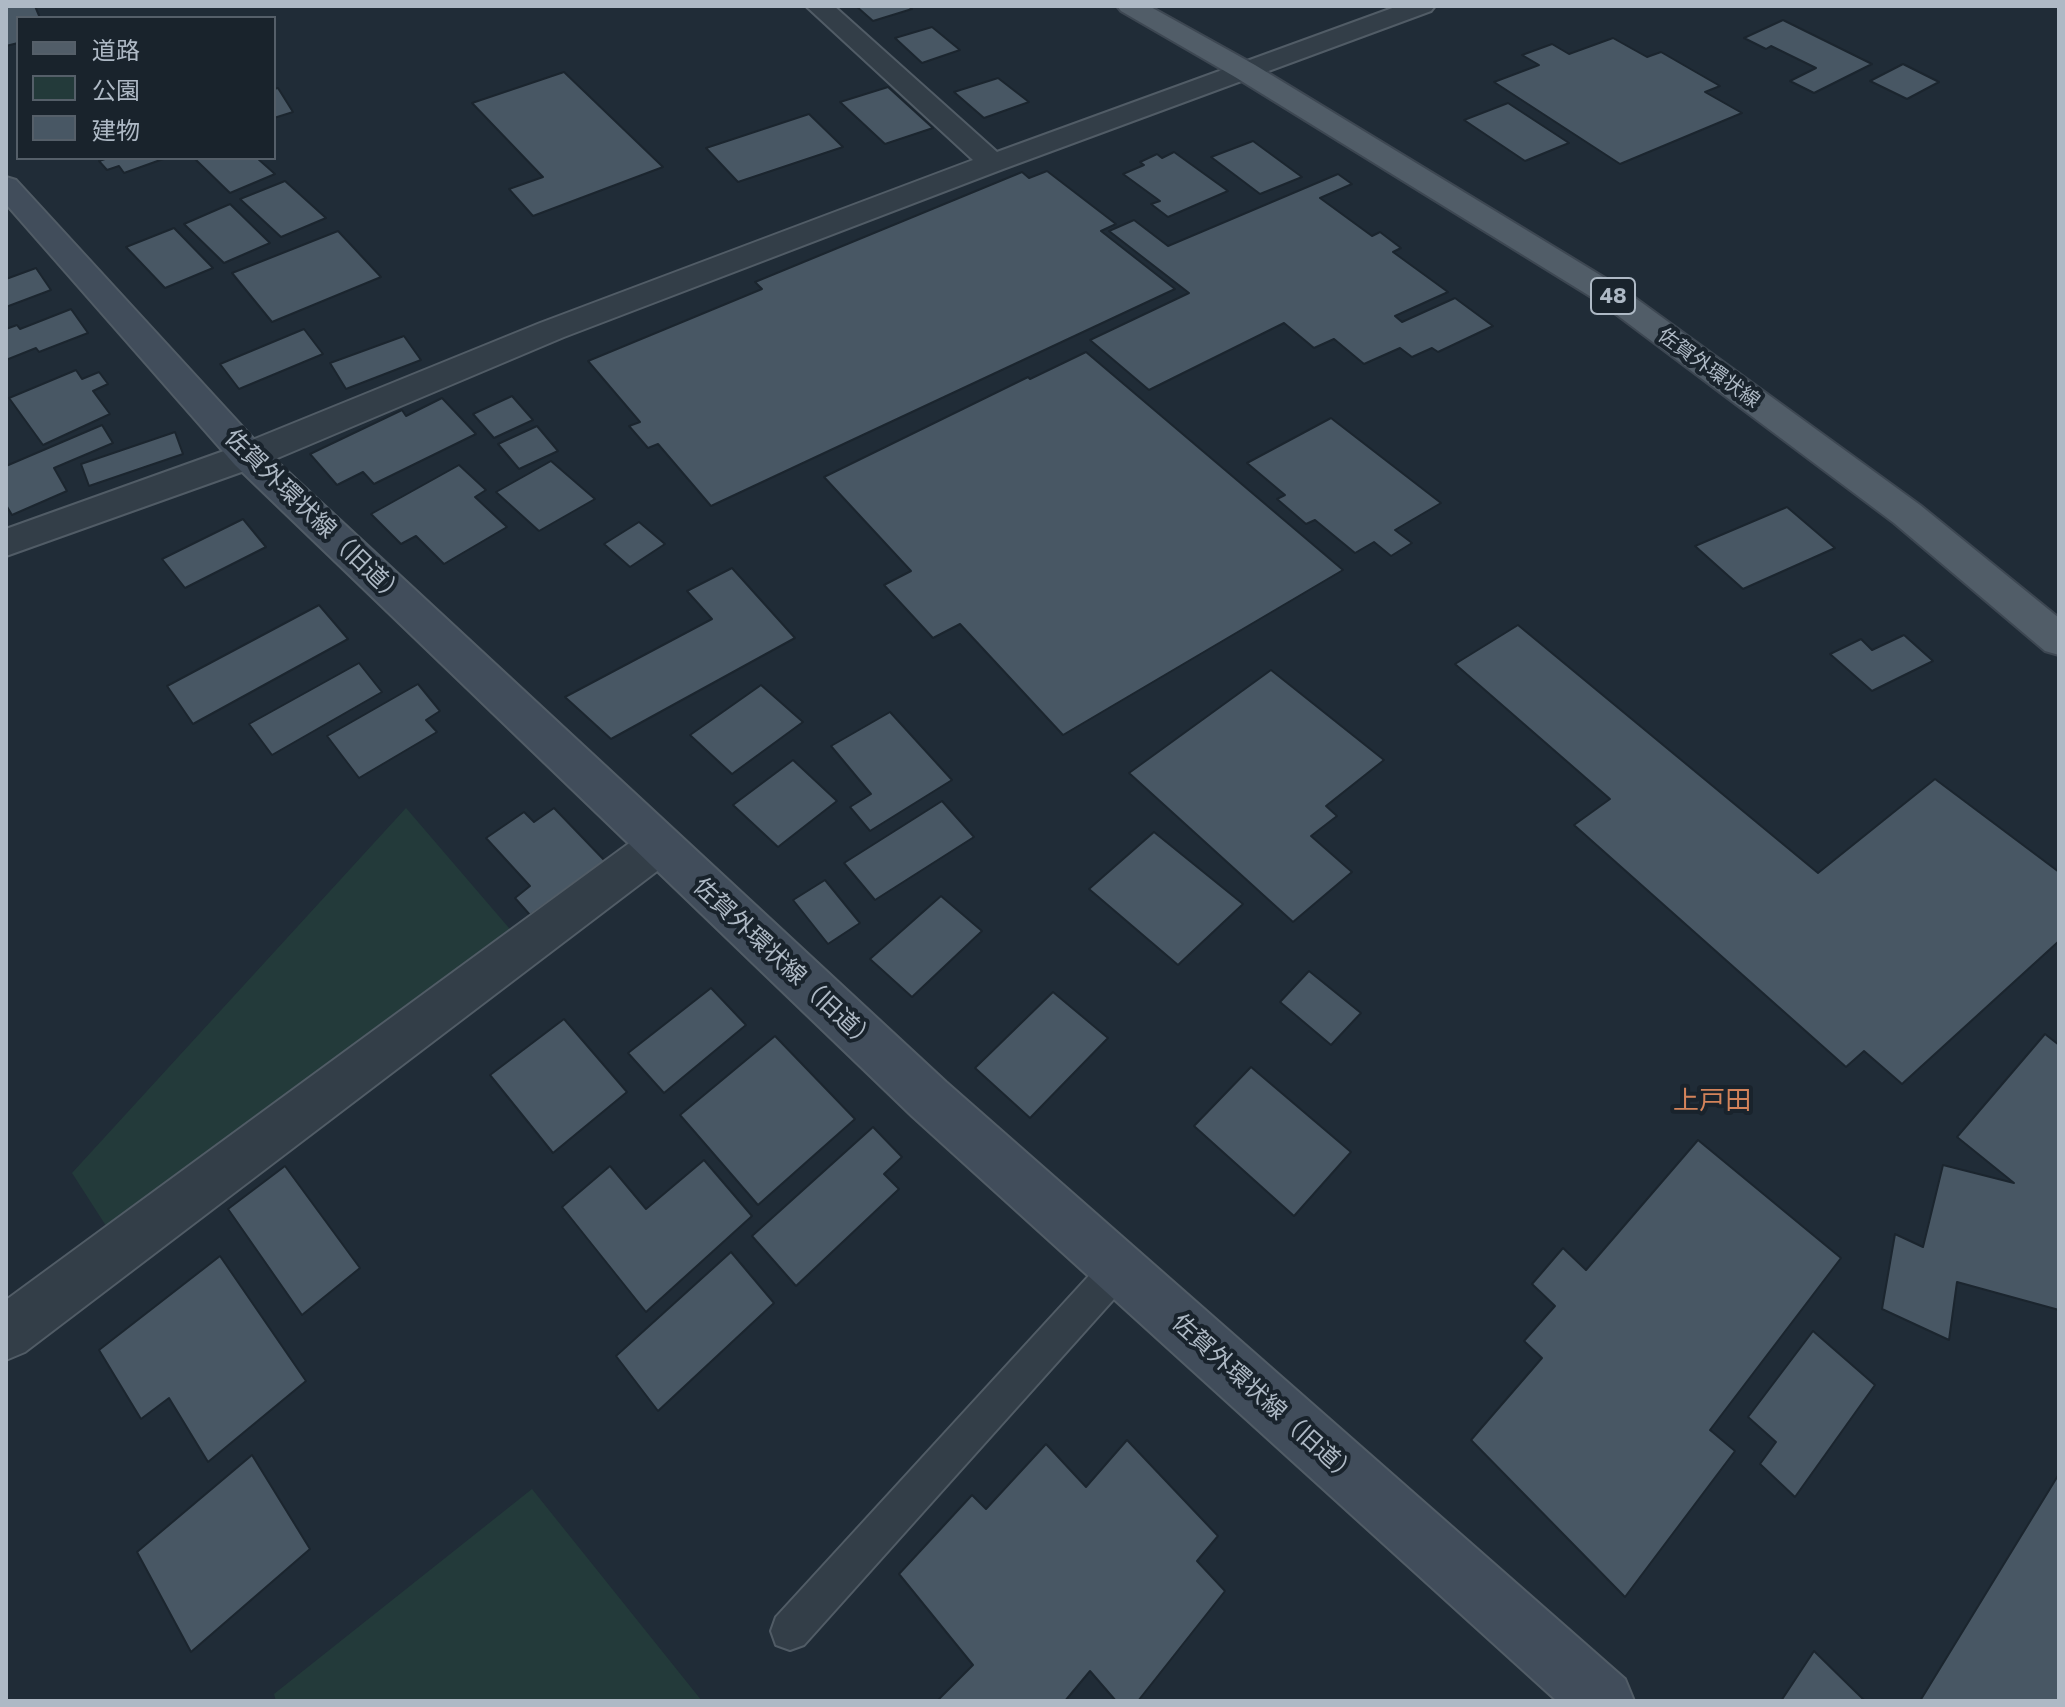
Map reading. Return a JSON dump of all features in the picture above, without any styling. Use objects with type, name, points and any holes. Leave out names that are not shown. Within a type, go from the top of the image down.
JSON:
[{"type":"main road","name":"佐賀外環状線","points":[[1130,6],[1245,71],[1612,296],[1907,514],[2059,640]]},
{"type":"street","points":[[6,543],[248,456],[552,330],[993,163],[1422,6]]},
{"type":"street","points":[[820,7],[993,163]]},
{"type":"street","name":"佐賀外環状線（旧道）","points":[[6,186],[248,456],[658,846],[929,1099],[1603,1701]]},
{"type":"street","points":[[6,1333],[658,846]]},
{"type":"lane","points":[[790,1631],[1119,1268]]},
{"type":"green space","points":[[406,808],[515,935],[110,1232],[72,1173]]},
{"type":"green space","points":[[532,1489],[702,1701],[276,1701],[274,1694]]},
{"type":"building","points":[[6,6],[35,6],[39,16],[16,16],[16,44],[6,46]]},
{"type":"building","points":[[856,6],[908,6],[912,9],[873,21]]},
{"type":"building","points":[[1783,20],[1872,64],[1814,93],[1790,81],[1816,68],[1771,46],[1766,49],[1744,38]]},
{"type":"building","points":[[932,27],[960,50],[922,63],[895,38]]},
{"type":"building","points":[[1613,38],[1647,57],[1661,52],[1720,86],[1705,92],[1742,113],[1620,164],[1494,82],[1539,65],[1522,55],[1552,44],[1569,54]]},
{"type":"building","points":[[1903,64],[1939,82],[1907,99],[1870,81]]},
{"type":"building","points":[[564,72],[663,167],[533,216],[509,189],[543,177],[472,103]]},
{"type":"building","points":[[998,78],[1029,102],[984,118],[954,92]]},
{"type":"building","points":[[888,87],[933,128],[885,144],[840,102]]},
{"type":"building","points":[[278,88],[293,112],[276,117]]},
{"type":"building","points":[[1508,103],[1569,143],[1525,161],[1464,120]]},
{"type":"building","points":[[809,114],[843,147],[738,182],[706,148]]},
{"type":"building","points":[[1253,141],[1302,177],[1260,194],[1211,157]]},
{"type":"building","points":[[1174,152],[1228,191],[1168,217],[1151,204],[1160,201],[1123,174],[1144,165],[1140,162],[1157,154],[1162,158]]},
{"type":"building","points":[[160,160],[124,173],[119,166],[107,170],[99,161]]},
{"type":"building","points":[[196,160],[259,160],[275,174],[230,193]]},
{"type":"building","points":[[1047,171],[1116,224],[1101,231],[1175,289],[711,506],[658,444],[648,448],[629,426],[640,422],[588,361],[762,289],[755,282],[1022,172],[1029,178]]},
{"type":"building","points":[[1338,174],[1352,184],[1320,198],[1372,236],[1380,232],[1401,248],[1393,252],[1448,292],[1395,316],[1402,322],[1455,298],[1493,326],[1438,352],[1432,348],[1412,357],[1400,348],[1364,364],[1334,339],[1314,348],[1284,323],[1149,390],[1090,340],[1189,293],[1109,231],[1134,220],[1168,246]]},
{"type":"building","points":[[285,181],[326,218],[281,237],[240,199]]},
{"type":"building","points":[[230,204],[270,243],[224,263],[184,224]]},
{"type":"building","points":[[174,228],[213,268],[165,288],[126,247]]},
{"type":"building","points":[[338,231],[381,277],[272,322],[232,273]]},
{"type":"building","points":[[36,268],[51,290],[6,307],[6,279]]},
{"type":"building","points":[[71,309],[88,333],[39,352],[36,348],[6,360],[6,329],[17,325],[20,329]]},
{"type":"building","points":[[304,329],[323,354],[239,389],[220,364]]},
{"type":"building","points":[[404,336],[421,360],[346,389],[330,363]]},
{"type":"building","points":[[1086,352],[1343,570],[1063,735],[960,624],[933,638],[884,585],[911,571],[824,477],[1028,377],[1030,379]]},
{"type":"building","points":[[76,370],[82,379],[99,372],[108,384],[93,391],[110,414],[43,445],[9,398]]},
{"type":"building","points":[[512,396],[533,420],[494,438],[473,414]]},
{"type":"building","points":[[442,398],[476,434],[374,484],[363,472],[337,485],[310,454],[402,410],[406,416]]},
{"type":"building","points":[[1331,418],[1441,503],[1395,530],[1412,543],[1391,556],[1374,542],[1355,553],[1315,520],[1306,524],[1277,499],[1285,495],[1247,463]]},
{"type":"building","points":[[102,425],[113,443],[54,468],[67,491],[12,515],[6,505],[6,466]]},
{"type":"building","points":[[537,426],[558,451],[519,469],[498,444]]},
{"type":"building","points":[[175,432],[183,454],[89,486],[81,464]]},
{"type":"building","points":[[551,461],[595,499],[539,531],[496,492]]},
{"type":"building","points":[[459,465],[486,490],[475,497],[507,527],[444,564],[416,536],[401,544],[371,514]]},
{"type":"building","points":[[1787,507],[1835,548],[1743,589],[1695,546]]},
{"type":"building","points":[[243,519],[266,547],[185,588],[162,559]]},
{"type":"building","points":[[639,522],[665,544],[630,567],[604,544]]},
{"type":"building","points":[[732,568],[795,638],[611,739],[565,697],[712,619],[687,591]]},
{"type":"building","points":[[319,605],[348,639],[193,724],[167,686]]},
{"type":"building","points":[[1518,625],[1818,873],[1935,779],[2059,872],[2059,941],[1902,1084],[1864,1051],[1846,1067],[1574,825],[1610,799],[1455,664]]},
{"type":"building","points":[[1904,635],[1933,661],[1872,691],[1830,654],[1861,639],[1872,650]]},
{"type":"building","points":[[359,663],[382,692],[272,755],[249,724]]},
{"type":"building","points":[[1271,670],[1384,760],[1326,806],[1337,816],[1311,836],[1352,872],[1293,922],[1129,773]]},
{"type":"building","points":[[418,684],[440,711],[426,720],[437,732],[359,778],[327,736]]},
{"type":"building","points":[[761,685],[803,722],[732,774],[690,735]]},
{"type":"building","points":[[890,712],[952,780],[870,831],[850,807],[871,794],[831,746]]},
{"type":"building","points":[[793,760],[837,801],[778,847],[733,805]]},
{"type":"building","points":[[942,801],[974,837],[875,900],[844,863]]},
{"type":"building","points":[[554,808],[605,861],[530,915],[515,898],[530,886],[486,838],[524,812],[534,822]]},
{"type":"building","points":[[1154,832],[1243,904],[1178,965],[1089,889]]},
{"type":"building","points":[[825,880],[860,923],[828,944],[793,900]]},
{"type":"building","points":[[941,896],[982,931],[912,997],[870,959]]},
{"type":"building","points":[[1309,971],[1361,1013],[1331,1045],[1280,1002]]},
{"type":"building","points":[[711,988],[746,1025],[664,1093],[628,1053]]},
{"type":"building","points":[[1053,992],[1108,1038],[1030,1118],[975,1068]]},
{"type":"building","points":[[564,1019],[627,1092],[553,1153],[490,1075]]},
{"type":"building","points":[[2045,1034],[2059,1045],[2059,1310],[1957,1282],[1949,1340],[1882,1309],[1895,1234],[1923,1247],[1943,1165],[2014,1183],[1957,1137]]},
{"type":"building","points":[[775,1036],[855,1119],[758,1205],[680,1115]]},
{"type":"building","points":[[1251,1067],[1351,1152],[1294,1216],[1194,1126]]},
{"type":"building","points":[[873,1127],[902,1157],[884,1174],[899,1189],[796,1286],[752,1236]]},
{"type":"building","points":[[1698,1140],[1841,1258],[1710,1430],[1735,1451],[1625,1597],[1471,1440],[1542,1358],[1524,1341],[1555,1306],[1532,1284],[1563,1248],[1586,1270]]},
{"type":"building","points":[[704,1160],[752,1216],[646,1312],[562,1207],[610,1166],[646,1209]]},
{"type":"building","points":[[285,1166],[360,1268],[302,1315],[228,1209]]},
{"type":"building","points":[[731,1252],[774,1303],[658,1411],[616,1356]]},
{"type":"building","points":[[220,1256],[306,1381],[208,1462],[169,1398],[141,1419],[99,1350]]},
{"type":"building","points":[[1813,1331],[1875,1385],[1795,1497],[1760,1464],[1776,1442],[1748,1417]]},
{"type":"building","points":[[1127,1440],[1218,1536],[1197,1561],[1225,1591],[1138,1701],[1116,1701],[1090,1671],[1065,1701],[937,1701],[973,1665],[899,1574],[972,1495],[986,1509],[1046,1444],[1086,1487]]},
{"type":"building","points":[[252,1455],[310,1549],[191,1652],[137,1552]]},
{"type":"building","points":[[2059,1474],[2059,1701],[1920,1701]]},
{"type":"building","points":[[1814,1651],[1865,1701],[1781,1701]]},
{"type":"district","name":"上戸田","points":[[1712,1100]]}]
